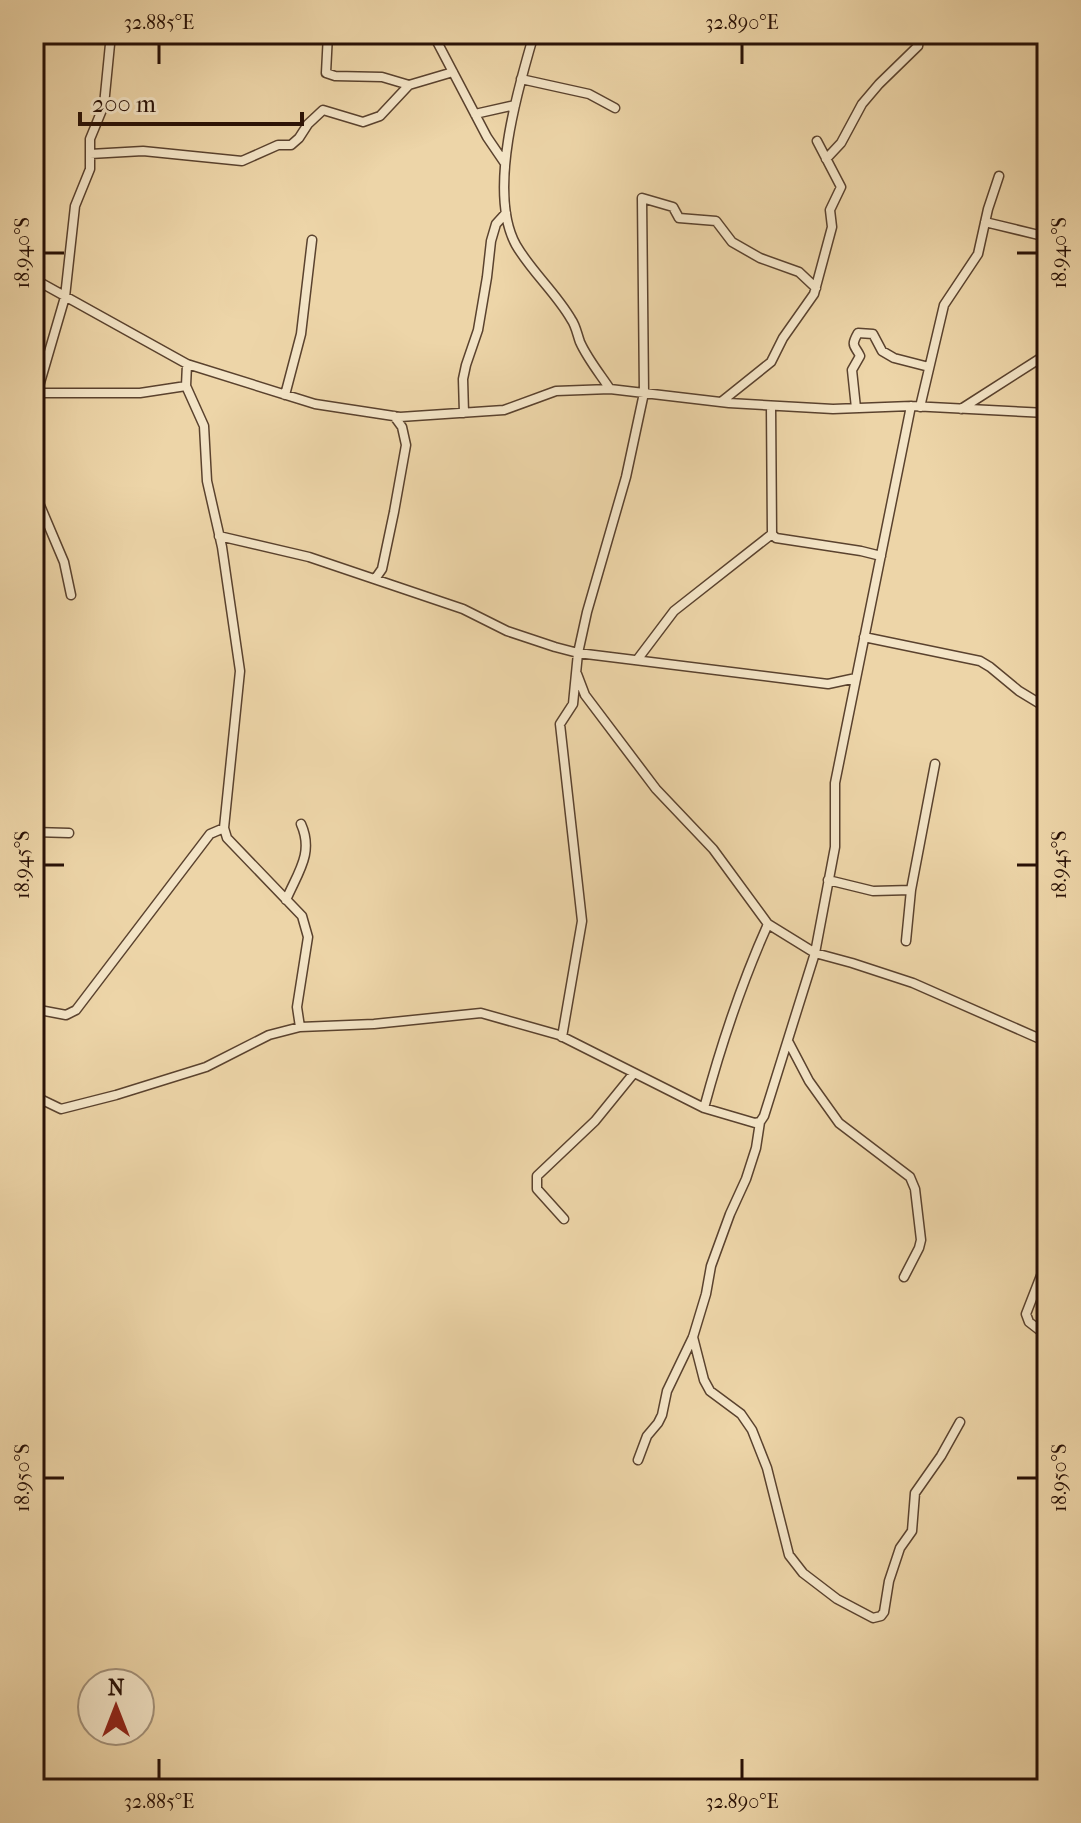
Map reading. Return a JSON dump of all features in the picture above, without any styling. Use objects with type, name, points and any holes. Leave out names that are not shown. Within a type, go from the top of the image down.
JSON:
[{"type":"street","points":[[34,415],[36,393],[65,297],[75,206],[90,169],[90,139],[104,105],[111,34]]},
{"type":"street","points":[[328,34],[326,73],[382,77],[409,85]]},
{"type":"street","points":[[433,34],[505,163]]},
{"type":"street","points":[[534,34],[515,105],[505,163],[506,213],[515,244],[573,320],[581,344],[610,389]]},
{"type":"street","points":[[826,159],[841,143],[862,104],[918,46],[920,34]]},
{"type":"street","points":[[90,154],[143,151],[242,161],[278,145],[291,145],[323,110],[363,122],[380,116],[409,85],[453,72]]},
{"type":"street","points":[[521,79],[589,94],[615,108]]},
{"type":"street","points":[[475,114],[515,105]]},
{"type":"street","points":[[721,402],[771,362],[783,338],[814,294],[832,227],[830,210],[841,187],[817,141]]},
{"type":"street","points":[[638,1460],[647,1436],[662,1415],[667,1391],[693,1337],[711,1266],[746,1179],[760,1122],[815,953],[835,847],[835,783],[915,406],[929,367],[944,305],[978,254],[999,176]]},
{"type":"street","points":[[562,1037],[582,921],[560,724],[573,704],[578,653],[587,612],[626,477],[644,393],[642,198],[673,207],[679,218],[716,221],[732,242],[760,258],[799,272],[816,288]]},
{"type":"street","points":[[464,413],[463,379],[478,330],[491,241],[496,224],[506,213]]},
{"type":"street","points":[[985,222],[1047,237]]},
{"type":"street","points":[[285,395],[301,334],[312,240]]},
{"type":"street","points":[[34,279],[187,364],[315,404],[394,416],[504,410],[556,391],[610,389],[771,406],[833,409],[915,406],[1047,413]]},
{"type":"street","points":[[856,408],[852,377],[860,356],[853,344],[858,333],[873,334],[882,351],[898,360],[929,367]]},
{"type":"street","points":[[961,409],[1047,354]]},
{"type":"street","points":[[187,364],[186,386],[204,426],[207,481],[222,547],[240,671],[224,828],[227,838],[302,916],[308,937],[297,1007],[300,1027]]},
{"type":"street","points":[[36,393],[140,393],[186,386]]},
{"type":"street","points":[[771,406],[772,534],[776,538],[881,556]]},
{"type":"street","points":[[375,579],[382,569],[406,445],[402,427],[394,416]]},
{"type":"street","points":[[34,486],[64,562],[71,595]]},
{"type":"street","points":[[637,660],[674,611],[772,534]]},
{"type":"street","points":[[219,536],[309,557],[463,609],[507,631],[578,653],[828,684],[856,678]]},
{"type":"street","points":[[864,637],[980,661],[1047,708]]},
{"type":"street","points":[[576,674],[585,695],[656,789],[713,849],[768,924],[815,953],[913,983],[1047,1042]]},
{"type":"street","points":[[906,941],[911,890],[935,764]]},
{"type":"street","points":[[286,900],[307,852],[306,835],[301,824]]},
{"type":"street","points":[[34,1009],[66,1015],[76,1010],[210,834],[224,828]]},
{"type":"street","points":[[34,832],[69,833]]},
{"type":"street","points":[[828,880],[873,891],[911,890]]},
{"type":"street","points":[[704,1108],[747,970],[768,924]]},
{"type":"street","points":[[34,1096],[61,1109],[116,1095],[206,1067],[269,1035],[300,1027],[374,1024],[481,1013],[562,1037],[704,1108],[760,1122]]},
{"type":"street","points":[[788,1040],[809,1081],[839,1123],[910,1177],[915,1189],[921,1240],[904,1277]]},
{"type":"street","points":[[564,1219],[537,1189],[537,1176],[595,1121],[634,1073]]},
{"type":"street","points":[[1047,1255],[1026,1314],[1029,1322],[1047,1336]]},
{"type":"street","points":[[693,1337],[701,1372],[710,1391],[741,1414],[752,1430],[767,1468],[789,1555],[803,1573],[837,1599],[873,1618],[884,1612],[889,1581],[900,1548],[912,1531],[915,1493],[960,1422]]}]
